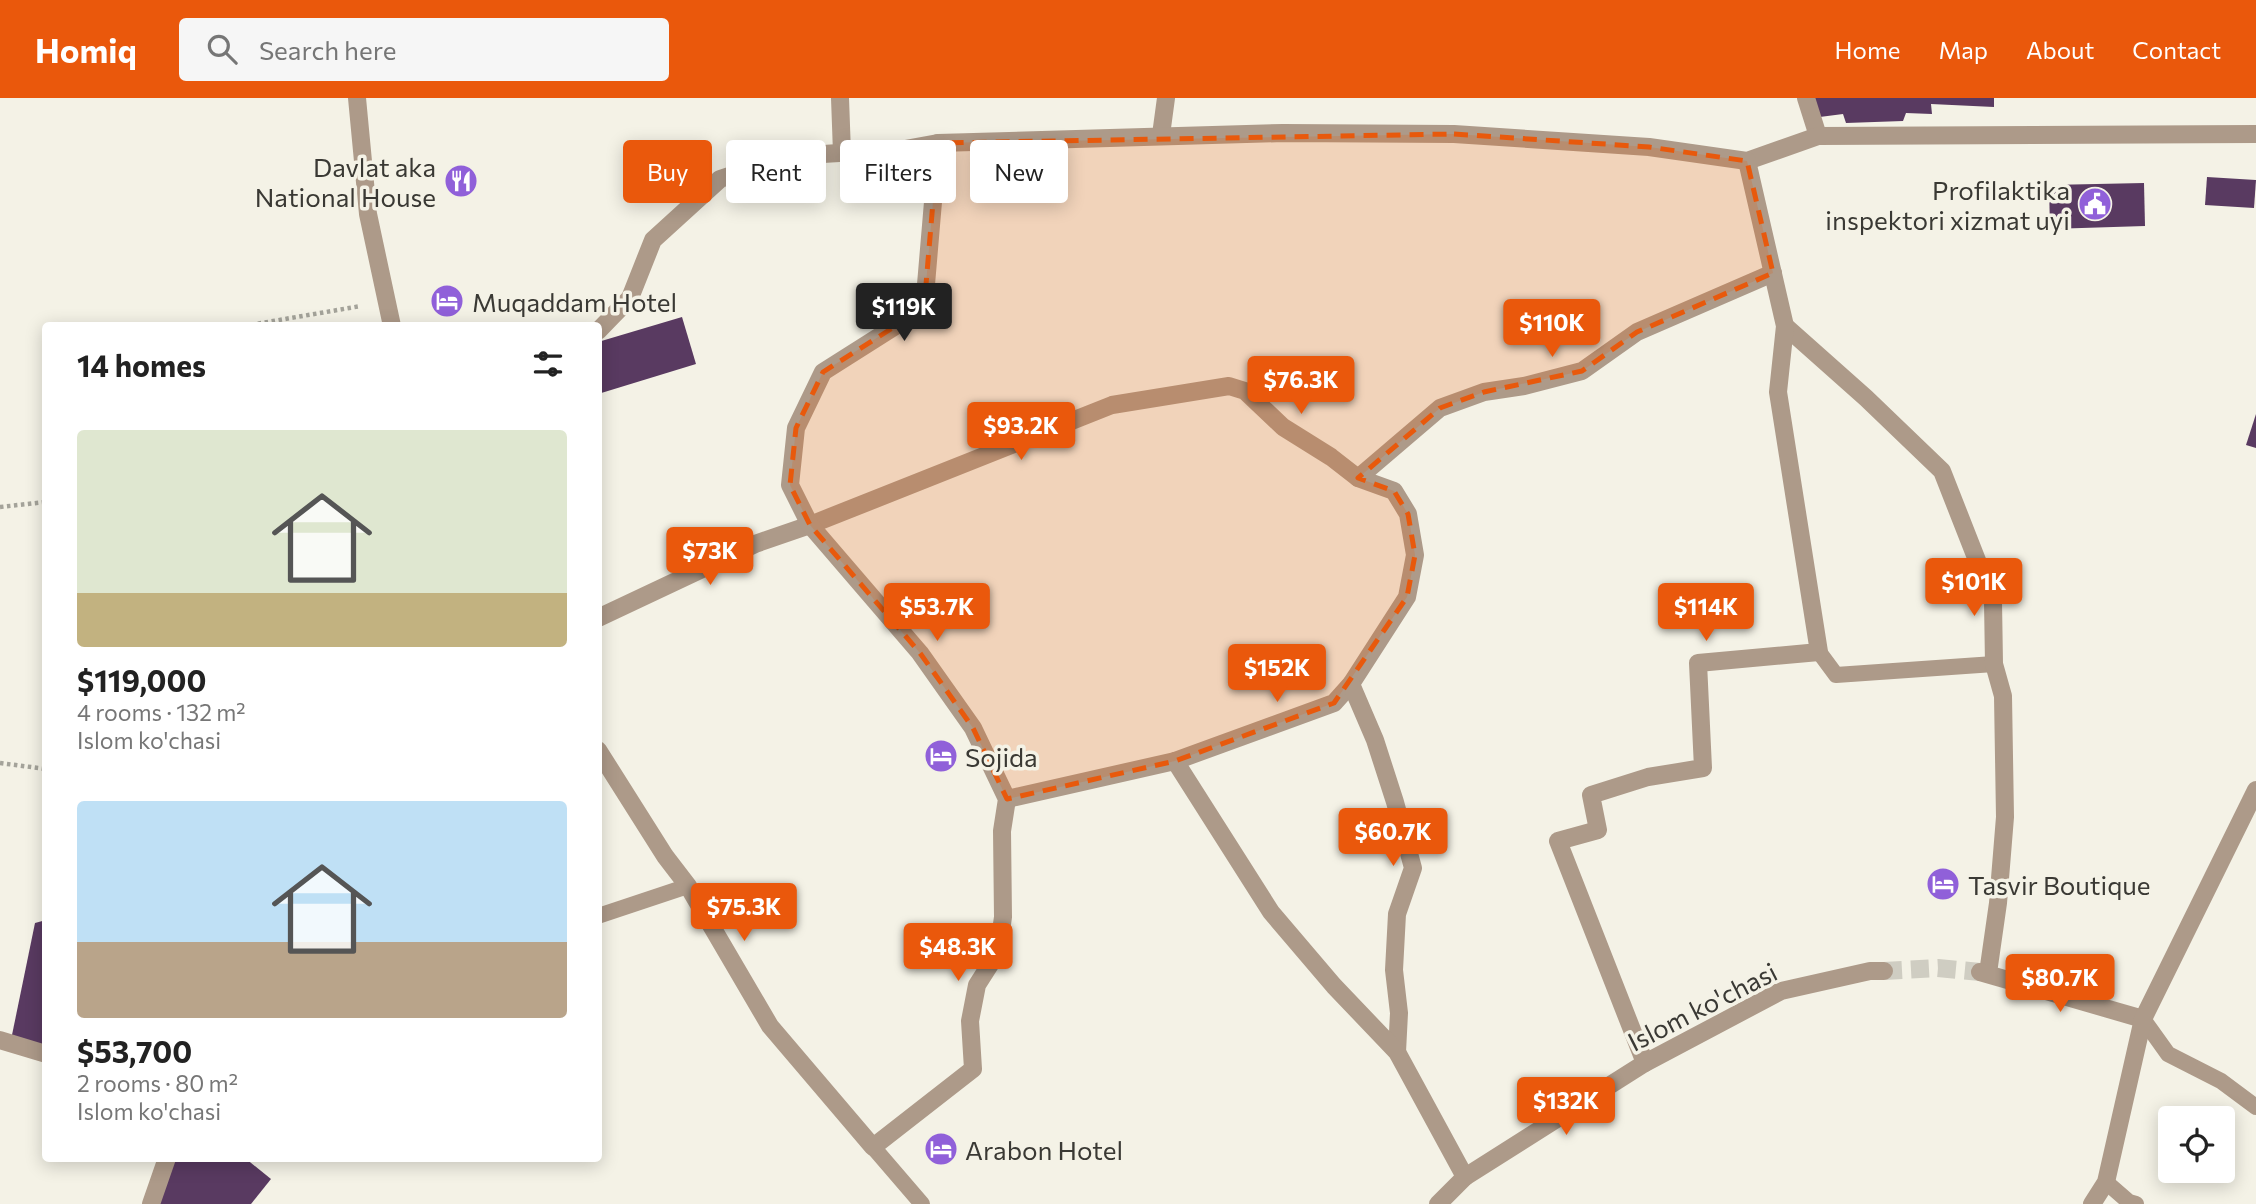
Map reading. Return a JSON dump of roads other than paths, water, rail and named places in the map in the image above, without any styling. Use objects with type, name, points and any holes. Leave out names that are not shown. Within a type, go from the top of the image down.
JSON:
[{"type":"street","points":[[357,98],[368,214],[391,322]]},
{"type":"street","points":[[840,98],[842,140]]},
{"type":"street","points":[[1161,135],[1166,98]]},
{"type":"street","points":[[1806,98],[1818,136]]},
{"type":"street","points":[[956,142],[1161,135],[1454,134],[1650,147],[1747,161],[1818,136],[2256,134]]},
{"type":"street","points":[[602,327],[630,298],[653,240],[720,179],[790,156],[840,153]]},
{"type":"street","points":[[1645,1063],[1558,841],[1598,830],[1591,795],[1648,778],[1703,768],[1698,663],[1819,652],[1777,392],[1784,326],[1747,161]]},
{"type":"street","points":[[602,756],[665,856],[688,886],[770,1026],[873,1147],[974,1069],[970,1021],[977,985],[998,951],[1003,917],[1002,831],[1007,799],[973,728],[920,653],[810,525],[790,485],[796,428],[823,372],[924,308],[933,203]]},
{"type":"street","points":[[1358,478],[1440,408],[1484,392],[1524,386],[1582,371],[1637,332],[1773,273]]},
{"type":"street","points":[[1784,326],[1866,398],[1942,471],[1993,601],[1994,664],[2003,696],[2005,817],[1998,903],[1984,973],[2143,1019]]},
{"type":"street","points":[[602,616],[755,544],[810,525],[1112,405],[1229,386],[1245,391],[1283,427],[1331,457],[1358,478],[1394,492],[1408,514],[1415,555],[1407,597],[1351,684],[1334,703],[1175,761],[1007,799]]},
{"type":"street","points":[[1351,684],[1375,740],[1413,868],[1397,914],[1397,1052]]},
{"type":"street","points":[[1175,761],[1271,912],[1334,986],[1397,1052],[1465,1177]]},
{"type":"street","points":[[2092,1204],[2106,1182],[2143,1019],[2256,790]]},
{"type":"street","name":"Islom ko'chasi","points":[[1438,1204],[1465,1177],[1645,1063],[1781,990],[1870,971],[1884,971]]},
{"type":"street","points":[[0,1040],[42,1053]]},
{"type":"street","points":[[151,1204],[165,1162]]},
{"type":"lane","points":[[1819,652],[1836,675],[1994,664]]},
{"type":"lane","points":[[602,915],[688,886]]},
{"type":"lane","points":[[2143,1019],[2168,1054],[2221,1081],[2256,1107]]},
{"type":"lane","points":[[873,1147],[922,1204]]},
{"type":"lane","points":[[2106,1182],[2129,1202],[2136,1204]]},
{"type":"tunnel","points":[[1884,971],[1938,968],[1980,972]]},
{"type":"place","name":"Davlat aka National House","points":[[461,181]]},
{"type":"place","name":"Profilaktika inspektori xizmat uyi","points":[[2095,204]]},
{"type":"place","name":"Muqaddam Hotel","points":[[447,301]]},
{"type":"place","name":"Sojida","points":[[941,756]]},
{"type":"place","name":"Tasvir Boutique","points":[[1943,884]]},
{"type":"place","name":"Arabon Hotel","points":[[941,1149]]}]
